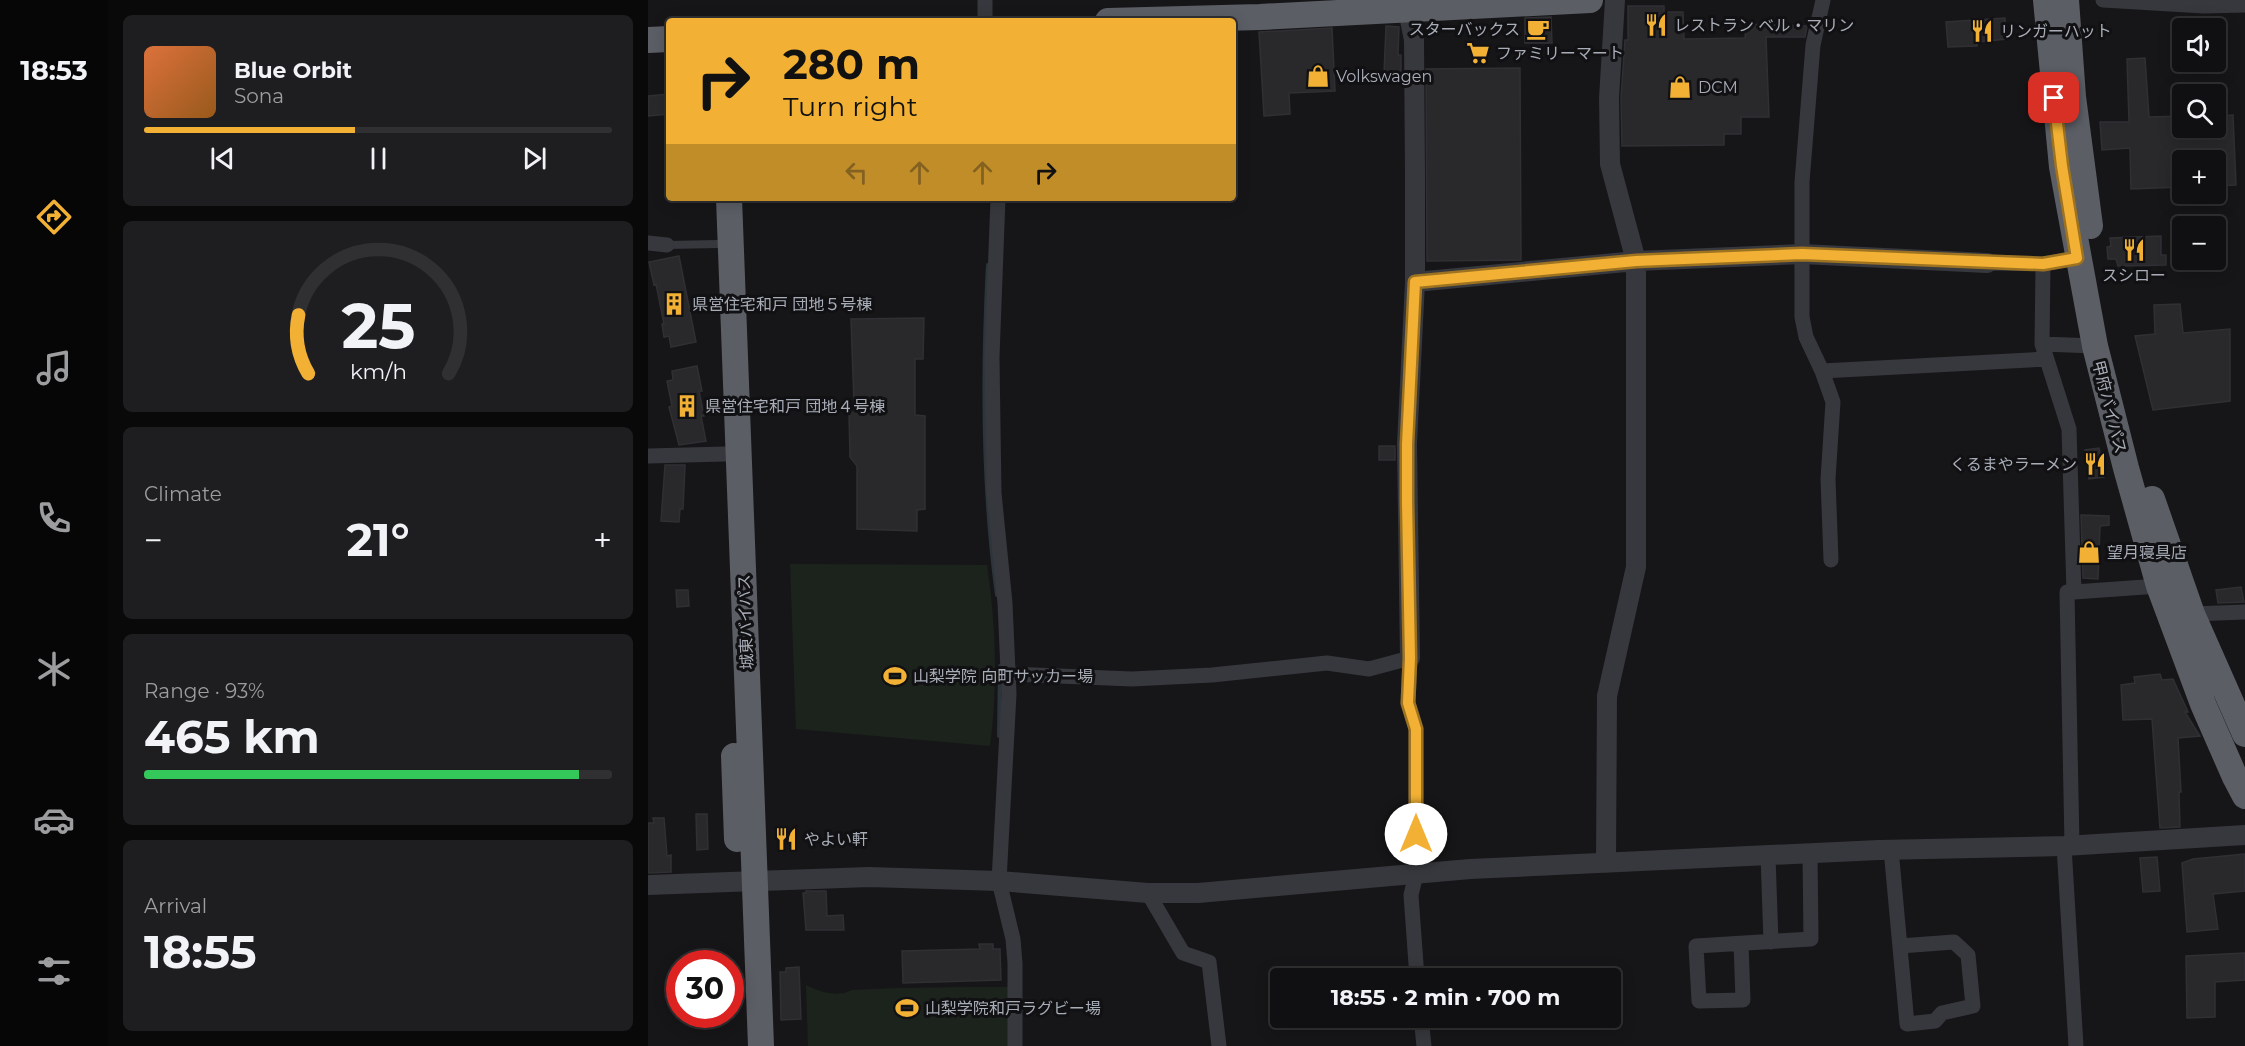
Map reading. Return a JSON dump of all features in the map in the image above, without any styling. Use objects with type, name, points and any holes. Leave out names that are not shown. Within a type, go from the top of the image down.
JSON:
[{"type":"highway","points":[[1222,18],[1408,5],[1590,0]]},
{"type":"highway","name":"甲府バイパス","points":[[2046,0],[2062,166],[2077,258],[2095,346],[2159,586],[2204,704],[2245,796]]},
{"type":"highway","name":"甲府バイパス","points":[[2066,0],[2073,97],[2085,198],[2107,324],[2150,490],[2192,614],[2245,734]]},
{"type":"highway","points":[[648,40],[666,39]]},
{"type":"highway","name":"城東バイパス","points":[[716,201],[734,799],[748,882],[761,1046]]},
{"type":"highway","name":"城東バイパス","points":[[729,201],[748,882],[746,1046]]},
{"type":"street","points":[[985,0],[985,18]]},
{"type":"street","points":[[1606,863],[1607,696],[1636,567],[1636,261],[1610,164],[1609,98],[1615,0]]},
{"type":"street","points":[[1824,0],[1813,45],[1802,182],[1802,317],[1806,336],[1833,402],[1828,479],[1831,560]]},
{"type":"street","points":[[2066,0],[2072,0]]},
{"type":"street","points":[[2103,0],[2204,6],[2245,5]]},
{"type":"street","points":[[1408,5],[1414,40],[1415,282],[1407,444],[1410,658],[1408,703],[1416,729],[1416,874],[1411,895],[1417,968]]},
{"type":"street","points":[[998,201],[992,357],[994,484],[1009,674],[999,881],[1013,939],[1015,1046]]},
{"type":"street","points":[[648,243],[667,245]]},
{"type":"street","points":[[1415,282],[1636,261],[1802,254],[2043,264],[2077,258]]},
{"type":"street","points":[[2043,264],[2042,344],[2069,429],[2074,591]]},
{"type":"street","points":[[2042,344],[2095,346]]},
{"type":"street","points":[[1822,371],[2046,359]]},
{"type":"street","points":[[648,456],[725,454]]},
{"type":"street","points":[[2076,1046],[2068,846],[2067,592],[2159,586]]},
{"type":"street","points":[[2192,614],[2245,612]]},
{"type":"street","points":[[1009,674],[1132,679],[1212,675],[1327,663],[1369,669],[1410,658]]},
{"type":"street","points":[[648,885],[869,877],[999,881],[1148,893],[1198,893],[1470,869],[1892,849],[2068,846],[2245,835]]},
{"type":"street","points":[[1892,849],[1900,946],[1907,1024],[1935,1020],[1942,1012],[1972,1006],[1968,955],[1954,942],[1900,946]]},
{"type":"street","points":[[1741,944],[1743,1000],[1699,1001],[1696,946],[1811,939],[1810,854]]},
{"type":"street","points":[[1768,856],[1771,942]]},
{"type":"street","points":[[1148,893],[1184,953],[1209,962],[1219,1046]]},
{"type":"street","points":[[1422,1028],[1424,1046]]},
{"type":"lane","points":[[667,245],[718,244]]},
{"type":"shaded area","name":"山梨学院 向町サッカー場","points":[[790,564],[987,565],[995,656],[990,746],[796,729]]},
{"type":"shaded area","name":"山梨学院和戸ラグビー場","points":[[806,985],[835,994],[872,989],[1008,987],[1009,1046],[808,1046]]},
{"type":"building","name":"DCM","points":[[1628,6],[1664,6],[1664,12],[1683,12],[1684,39],[1745,38],[1746,24],[1807,26],[1805,37],[1766,37],[1769,117],[1741,117],[1741,134],[1724,134],[1724,145],[1622,146],[1621,98],[1625,40],[1628,40]]},
{"type":"building","name":"スターバックス","points":[[1551,17],[1552,43],[1525,43],[1525,18]]},
{"type":"building","points":[[2005,18],[2007,39],[1977,42],[1977,46],[1948,47],[1946,22]]},
{"type":"building","points":[[1386,26],[1399,27],[1398,55],[1401,55],[1401,74],[1384,73]]},
{"type":"building","name":"Volkswagen","points":[[1332,28],[1335,91],[1289,93],[1290,114],[1264,116],[1259,32]]},
{"type":"building","points":[[2145,58],[2149,117],[2172,116],[2172,138],[2226,138],[2226,115],[2233,115],[2236,185],[2226,186],[2226,150],[2172,150],[2172,187],[2131,189],[2130,148],[2102,150],[2100,122],[2129,122],[2127,59]]},
{"type":"building","points":[[1520,68],[1521,260],[1427,261],[1426,69]]},
{"type":"building","points":[[666,94],[666,114],[648,116],[648,96]]},
{"type":"building","name":"スシロー","points":[[2161,236],[2161,255],[2166,255],[2166,265],[2118,266],[2116,259],[2108,259],[2107,247],[2111,246],[2110,238]]},
{"type":"building","name":"県営住宅和戸 団地５号棟","points":[[679,256],[696,342],[671,347],[669,336],[664,337],[662,324],[664,324],[656,284],[654,285],[649,262]]},
{"type":"building","points":[[2180,304],[2183,333],[2230,329],[2230,401],[2153,410],[2135,336],[2155,334],[2154,305]]},
{"type":"building","points":[[924,318],[923,359],[915,359],[915,415],[925,416],[925,509],[917,510],[917,531],[857,529],[857,466],[850,457],[849,412],[854,404],[851,319]]},
{"type":"building","name":"県営住宅和戸 団地４号棟","points":[[697,366],[704,416],[701,416],[706,441],[679,445],[669,407],[672,406],[667,381],[673,380],[672,371]]},
{"type":"building","points":[[1379,446],[1395,446],[1395,460],[1379,460]]},
{"type":"building","name":"くるまやラーメン","points":[[2099,448],[2104,477],[2089,479],[2085,450]]},
{"type":"building","points":[[665,465],[685,465],[683,509],[680,509],[679,522],[661,521]]},
{"type":"building","name":"望月寝具店","points":[[2081,515],[2109,516],[2109,525],[2100,526],[2098,579],[2083,578]]},
{"type":"building","points":[[2241,587],[2244,602],[2218,603],[2216,590]]},
{"type":"building","points":[[676,590],[688,590],[689,606],[677,607]]},
{"type":"building","points":[[2160,674],[2162,680],[2173,679],[2188,712],[2185,712],[2200,736],[2178,738],[2180,827],[2160,828],[2152,719],[2123,720],[2121,685],[2135,683],[2134,677]]},
{"type":"building","points":[[696,814],[707,814],[708,849],[697,850]]},
{"type":"building","points":[[653,818],[664,818],[667,856],[671,855],[671,872],[648,873],[648,823],[654,823]]},
{"type":"building","points":[[2245,854],[2245,891],[2213,894],[2218,929],[2187,932],[2182,863],[2193,859]]},
{"type":"building","points":[[2157,857],[2160,891],[2143,892],[2140,858]]},
{"type":"building","points":[[826,891],[827,916],[843,915],[844,930],[806,930],[803,893]]},
{"type":"building","points":[[979,944],[993,944],[993,949],[1000,949],[1001,980],[903,983],[902,951],[980,949]]},
{"type":"building","points":[[2245,953],[2245,980],[2215,982],[2215,1017],[2187,1018],[2186,956]]},
{"type":"building","points":[[799,967],[801,1019],[781,1020],[780,972],[786,972],[786,968]]},
{"type":"waterway","points":[[988,265],[985,348],[986,472],[997,595]]},
{"type":"waterway","points":[[999,736],[1000,666]]},
{"type":"place","name":"レストラン ベル・マリン","points":[[1656,25]]},
{"type":"place","name":"スターバックス","points":[[1538,29]]},
{"type":"place","name":"リンガーハット","points":[[1982,31]]},
{"type":"place","name":"ファミリーマート","points":[[1478,53]]},
{"type":"place","name":"Volkswagen","points":[[1318,76]]},
{"type":"place","name":"DCM","points":[[1680,87]]},
{"type":"place","name":"スシロー","points":[[2134,250]]},
{"type":"place","name":"県営住宅和戸 団地５号棟","points":[[674,304]]},
{"type":"place","name":"県営住宅和戸 団地４号棟","points":[[687,406]]},
{"type":"place","name":"くるまやラーメン","points":[[2095,464]]},
{"type":"place","name":"望月寝具店","points":[[2089,552]]},
{"type":"place","name":"山梨学院 向町サッカー場","points":[[895,676]]},
{"type":"place","name":"やよい軒","points":[[786,839]]},
{"type":"place","name":"山梨学院和戸ラグビー場","points":[[907,1008]]},
{"type":"route","points":[[1416,834],[1416,729],[1408,703],[1410,658],[1407,502],[1407,444],[1415,282],[1636,261],[1802,254],[2043,264],[2077,258],[2054,98]]}]
